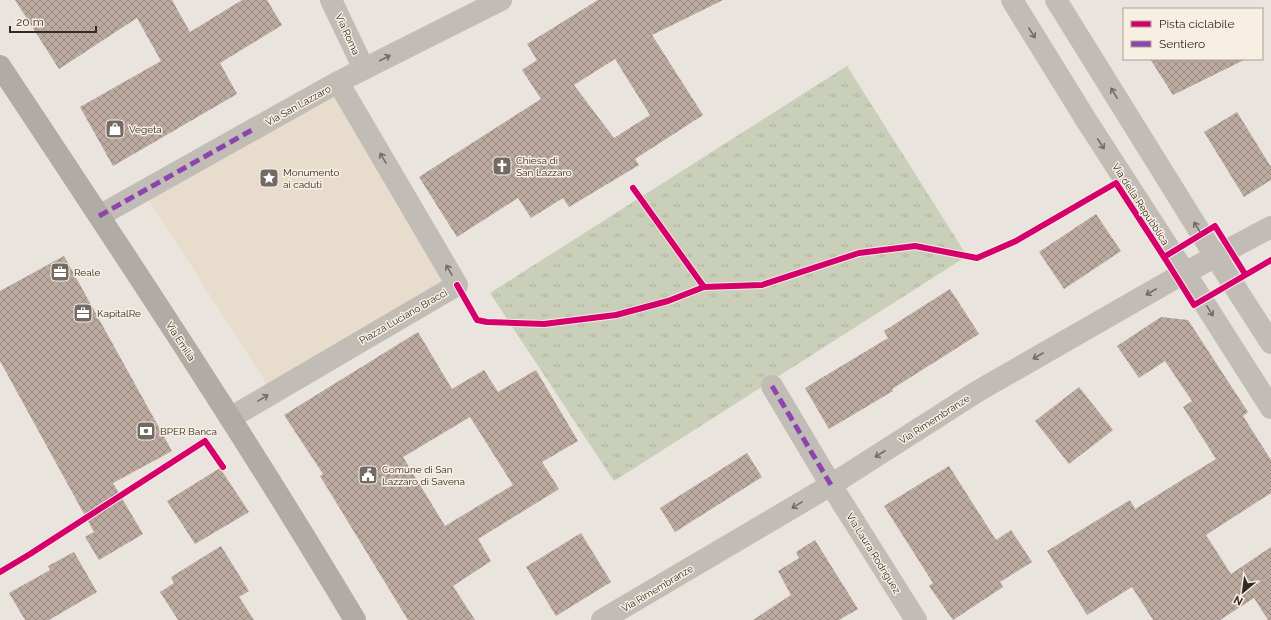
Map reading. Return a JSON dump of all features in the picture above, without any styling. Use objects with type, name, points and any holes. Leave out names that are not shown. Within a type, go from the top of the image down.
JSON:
[{"type":"main road","name":"Via Emilia","points":[[0,66],[230,418],[355,620]]},
{"type":"street","name":"Via Roma","points":[[331,0],[364,69]]},
{"type":"street","name":"Via San Lazzaro","points":[[99,216],[338,82],[500,0]]},
{"type":"street","name":"Via della Repubblica","points":[[1012,0],[1088,123],[1271,408]]},
{"type":"street","points":[[1056,0],[1215,256],[1271,343]]},
{"type":"street","name":"Piazza Luciano Bracci","points":[[230,418],[457,284],[338,82]]},
{"type":"street","name":"Via Rimembranze","points":[[602,620],[831,485],[978,391],[1215,256],[1271,227]]},
{"type":"street","name":"Via Laura Rodriguez","points":[[772,386],[831,485],[916,620]]},
{"type":"green space","points":[[847,66],[967,256],[614,481],[490,293]]},
{"type":"shaded area","points":[[338,82],[457,285],[272,392],[143,191]]},
{"type":"building","points":[[15,0],[172,0],[190,32],[242,0],[267,0],[282,25],[220,63],[237,94],[113,166],[80,107],[161,61],[137,18],[59,69]]},
{"type":"building","points":[[598,0],[723,0],[652,35],[703,115],[635,159],[639,165],[569,207],[563,198],[531,218],[518,198],[457,237],[419,177],[541,99],[522,70],[537,60],[527,44]],"holes":[[[615,59],[650,115],[614,138],[574,85]]]},
{"type":"building","points":[[1151,60],[1244,60],[1173,95]]},
{"type":"building","points":[[1237,112],[1271,167],[1271,180],[1244,197],[1204,132]]},
{"type":"building","points":[[1096,214],[1121,251],[1064,289],[1039,252]]},
{"type":"building","points":[[64,256],[172,451],[113,483],[143,534],[99,560],[85,537],[94,532],[0,361],[0,291]]},
{"type":"building","points":[[950,289],[979,334],[892,389],[893,391],[829,429],[805,388],[888,338],[884,331]]},
{"type":"building","points":[[1161,317],[1188,320],[1248,412],[1243,416],[1271,460],[1271,493],[1206,535],[1231,574],[1271,547],[1271,620],[1268,620],[1254,598],[1220,620],[1153,620],[1132,587],[1087,615],[1047,551],[1130,500],[1135,509],[1216,459],[1183,407],[1192,401],[1165,361],[1139,378],[1117,346]]},
{"type":"building","name":"Comune di San Lazzaro di Savena","points":[[418,332],[452,389],[484,370],[498,392],[536,370],[578,441],[542,462],[559,489],[478,539],[491,561],[453,586],[475,620],[408,620],[320,476],[323,474],[284,415]],"holes":[[[470,417],[513,485],[445,526],[403,457]]]},
{"type":"building","points":[[1079,387],[1113,430],[1069,464],[1035,421]]},
{"type":"building","points":[[747,453],[762,477],[675,532],[660,508]]},
{"type":"building","points":[[949,466],[996,540],[1011,530],[1032,562],[1000,582],[1003,587],[953,620],[929,586],[933,583],[884,506]]},
{"type":"building","points":[[220,468],[249,512],[195,544],[167,501]]},
{"type":"building","points":[[581,533],[611,582],[556,616],[526,567]]},
{"type":"building","points":[[815,540],[858,609],[839,620],[753,620],[791,595],[778,571],[799,558],[796,552]]},
{"type":"building","points":[[221,546],[249,591],[239,597],[254,620],[178,620],[160,592],[174,583],[171,577]]},
{"type":"building","points":[[74,552],[97,592],[49,620],[25,620],[9,593],[50,570],[48,566]]},
{"type":"marked path","points":[[99,216],[252,130]]},
{"type":"marked path","points":[[772,386],[831,485]]},
{"type":"cycle path","points":[[633,188],[704,287],[762,285],[859,253],[915,246],[977,258],[1016,241],[1116,183],[1164,257]]},
{"type":"cycle path","points":[[1245,274],[1215,226],[1164,257],[1194,305],[1271,260]]},
{"type":"cycle path","points":[[457,285],[477,320],[487,322],[544,324],[616,315],[668,301],[704,287]]},
{"type":"cycle path","points":[[0,572],[205,441],[223,467]]},
{"type":"place","name":"Vegeta","points":[[115,129]]},
{"type":"place","name":"Chiesa di San Lazzaro","points":[[502,166]]},
{"type":"place","name":"Monumento ai caduti","points":[[269,178]]},
{"type":"place","name":"Reale","points":[[60,272]]},
{"type":"place","name":"KapitalRe","points":[[83,313]]},
{"type":"place","name":"BPER Banca","points":[[146,431]]},
{"type":"place","name":"Comune di San Lazzaro di Savena","points":[[368,475]]}]
